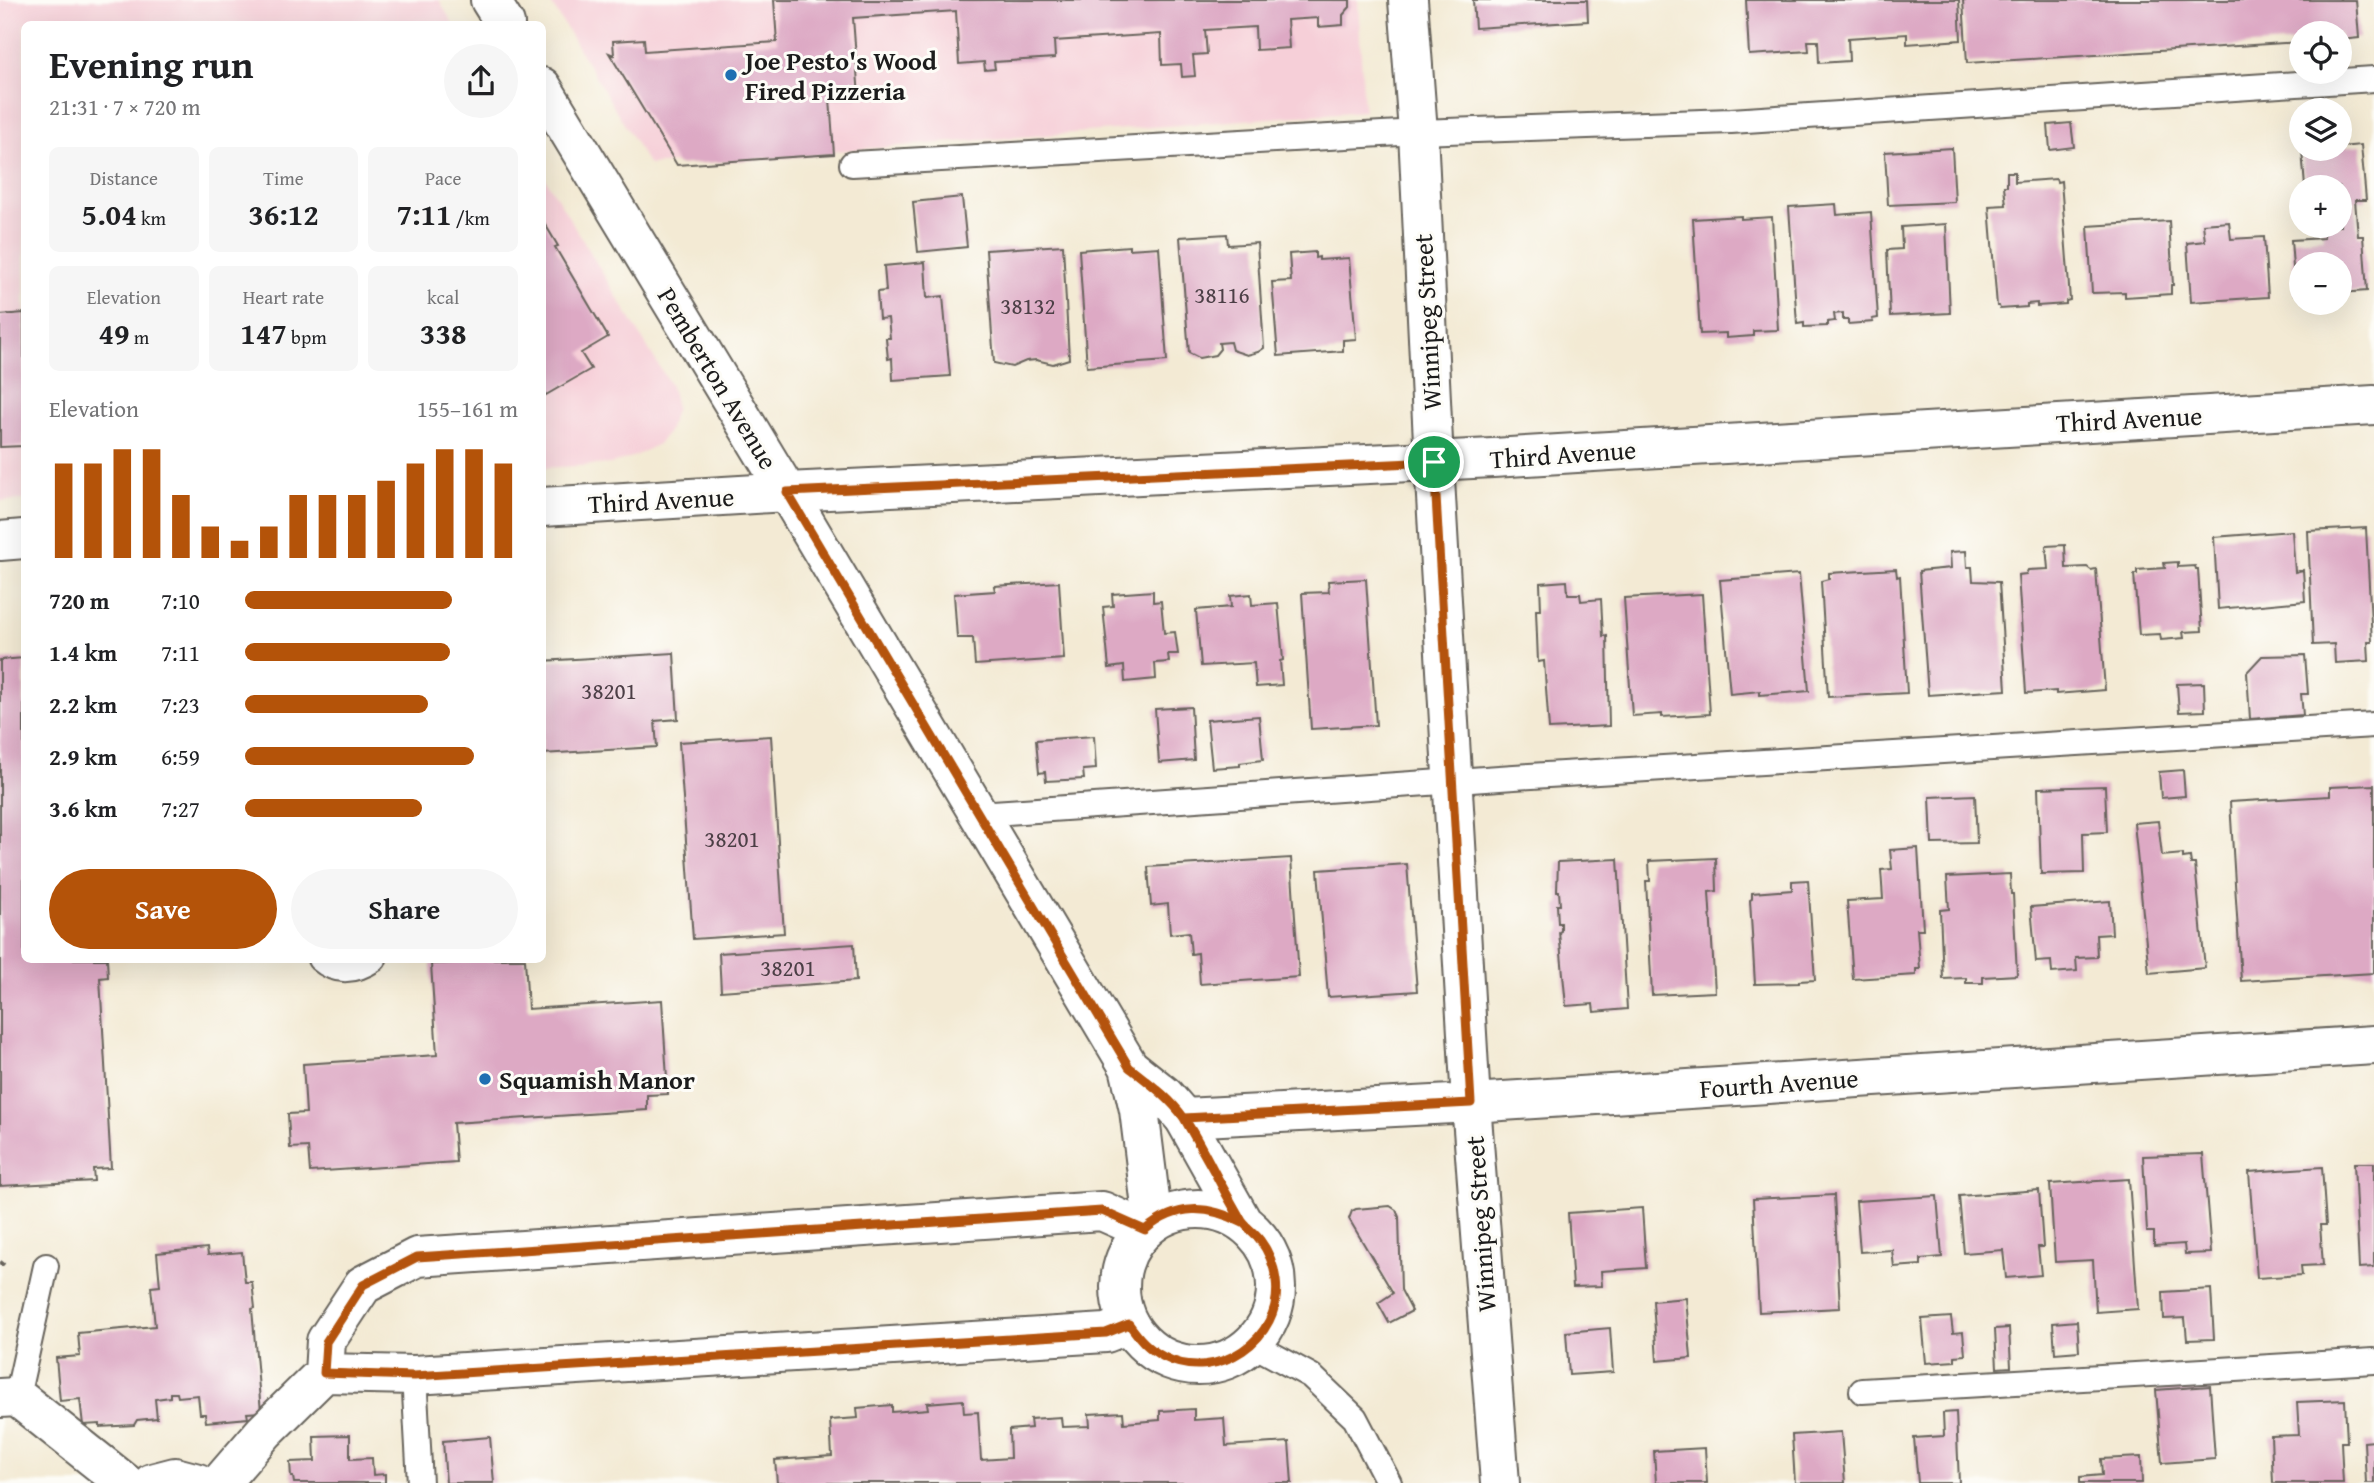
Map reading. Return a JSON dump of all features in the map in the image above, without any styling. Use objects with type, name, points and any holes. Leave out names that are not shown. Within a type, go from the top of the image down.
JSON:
[{"type":"street","points":[[490,0],[503,21]]},
{"type":"street","name":"Winnipeg Street","points":[[1408,0],[1418,132],[1471,1103],[1500,1483]]},
{"type":"street","name":"Pemberton Avenue","points":[[546,93],[1129,1067],[1139,1110],[1149,1226]]},
{"type":"street","name":"Third Avenue","points":[[546,507],[787,492],[1434,462],[2374,405]]},
{"type":"street","points":[[0,541],[21,539]]},
{"type":"street","name":"Fourth Avenue","points":[[1184,1118],[1471,1103],[2374,1045]]},
{"type":"street","name":"Pemberton Avenue","points":[[1129,1067],[1164,1095],[1184,1118],[1243,1223]]},
{"type":"street","points":[[1198,1209],[1222,1212],[1243,1223],[1260,1239],[1271,1259],[1276,1282],[1275,1305],[1266,1326],[1252,1344],[1233,1358],[1210,1365],[1187,1365],[1165,1358],[1144,1344],[1129,1324],[1121,1300],[1121,1274],[1129,1250],[1149,1226],[1175,1212],[1198,1209]]},
{"type":"street","points":[[220,1483],[264,1432],[324,1373],[326,1342],[363,1285],[417,1257],[1102,1211],[1149,1226]]},
{"type":"street","points":[[324,1373],[414,1376],[1106,1333],[1129,1324]]},
{"type":"street","points":[[9,1398],[125,1483]]},
{"type":"street","points":[[152,1483],[175,1477],[198,1483]]},
{"type":"lane","points":[[852,164],[1418,132],[1731,121],[2374,79]]},
{"type":"lane","points":[[978,814],[2374,725]]},
{"type":"lane","points":[[327,963],[335,968],[348,970],[368,963]]},
{"type":"lane","points":[[9,1398],[46,1266]]},
{"type":"lane","points":[[1252,1344],[1311,1377],[1355,1418],[1389,1483]]},
{"type":"lane","points":[[1862,1391],[2374,1361]]},
{"type":"lane","points":[[414,1376],[420,1483]]},
{"type":"path","points":[[0,1262],[6,1267]]},
{"type":"shaded area","points":[[0,0],[439,0],[451,21],[21,21],[21,500],[0,501]]},
{"type":"shaded area","points":[[549,0],[1358,0],[1364,111],[649,165]]},
{"type":"shaded area","points":[[546,180],[671,386],[676,407],[668,432],[658,444],[611,464],[546,468]]},
{"type":"building","points":[[774,0],[1350,0],[1350,7],[1343,15],[1343,25],[1318,27],[1318,18],[1287,20],[1289,48],[1256,50],[1255,27],[1205,30],[1207,54],[1193,55],[1195,76],[1182,77],[1181,64],[1162,65],[1161,34],[1054,41],[1055,58],[994,62],[995,69],[985,70],[984,62],[959,64],[956,11],[853,18],[859,97],[830,99],[834,154],[677,165],[609,53],[614,55],[613,41],[644,39],[645,51],[777,42]]},
{"type":"building","points":[[1473,0],[1587,0],[1588,21],[1475,28]]},
{"type":"building","points":[[1746,0],[1959,0],[1961,40],[1907,44],[1907,34],[1848,38],[1849,61],[1819,63],[1818,41],[1808,41],[1809,51],[1749,55]]},
{"type":"building","points":[[1963,0],[2356,0],[2359,38],[2352,39],[2352,21],[2289,21],[2289,43],[1967,63]]},
{"type":"building","points":[[2071,123],[2074,147],[2050,150],[2048,125]]},
{"type":"building","points":[[2361,145],[2366,200],[2355,200],[2358,236],[2363,236],[2367,291],[2352,292],[2352,252],[2292,252],[2291,240],[2352,238],[2352,175],[2304,175],[2303,161],[2352,161],[2352,146]]},
{"type":"building","points":[[1952,148],[1955,202],[1888,205],[1885,152]]},
{"type":"building","points":[[2007,172],[2015,172],[2015,182],[2056,179],[2057,182],[2061,181],[2070,300],[2066,301],[2066,304],[2037,306],[2037,303],[2027,304],[2027,307],[2000,309],[1997,306],[1989,206],[2006,205],[2004,186],[2007,186]]},
{"type":"building","points":[[962,197],[967,247],[918,252],[913,202]]},
{"type":"building","points":[[1836,204],[1837,215],[1871,212],[1878,318],[1872,319],[1873,322],[1848,324],[1848,320],[1843,320],[1843,313],[1834,314],[1835,321],[1827,322],[1827,326],[1804,327],[1804,323],[1797,324],[1789,207]]},
{"type":"building","points":[[1741,216],[1741,219],[1772,217],[1778,330],[1753,331],[1753,336],[1726,338],[1726,333],[1700,334],[1693,219]]},
{"type":"building","points":[[2169,221],[2173,285],[2171,294],[2125,297],[2125,292],[2092,293],[2088,226]]},
{"type":"building","points":[[2229,222],[2231,239],[2264,237],[2268,297],[2191,302],[2187,243],[2205,241],[2203,224]]},
{"type":"building","points":[[1946,224],[1950,313],[1890,316],[1887,250],[1902,249],[1901,227]]},
{"type":"building","points":[[546,226],[558,246],[555,247],[608,337],[581,353],[591,369],[546,395]]},
{"type":"building","points":[[1227,234],[1228,245],[1257,243],[1264,348],[1247,355],[1232,350],[1230,342],[1219,343],[1220,349],[1215,355],[1199,358],[1189,353],[1180,237]]},
{"type":"building","points":[[1063,245],[1069,359],[1053,364],[1026,361],[1012,367],[994,363],[986,250]]},
{"type":"building","points":[[1129,246],[1129,249],[1159,247],[1167,361],[1087,367],[1079,250]]},
{"type":"building","points":[[1315,252],[1315,258],[1319,257],[1319,260],[1349,258],[1356,339],[1343,340],[1343,351],[1278,356],[1272,282],[1291,281],[1289,254]]},
{"type":"building","points":[[925,262],[927,298],[943,296],[950,376],[893,380],[892,358],[888,359],[886,338],[890,338],[888,318],[879,319],[877,292],[886,291],[884,266]]},
{"type":"building","points":[[21,313],[21,446],[0,447],[0,315]]},
{"type":"building","points":[[2366,528],[2372,642],[2368,642],[2369,661],[2335,663],[2334,644],[2313,645],[2308,531]]},
{"type":"building","points":[[2292,531],[2295,572],[2303,570],[2305,601],[2218,609],[2214,537]]},
{"type":"building","points":[[2065,545],[2066,568],[2096,569],[2105,690],[2056,694],[2056,691],[2026,693],[2018,575],[2026,574],[2028,570],[2048,569],[2046,546]]},
{"type":"building","points":[[1966,551],[1967,567],[1972,567],[1973,581],[1999,582],[2006,690],[1928,695],[1919,571],[1951,568],[1950,552]]},
{"type":"building","points":[[2178,562],[2178,567],[2195,566],[2198,569],[2202,631],[2183,632],[2184,638],[2161,640],[2160,634],[2139,635],[2134,574],[2137,574],[2137,570],[2165,568],[2164,563]]},
{"type":"building","points":[[1896,569],[1897,577],[1900,576],[1907,693],[1828,697],[1821,581],[1829,579],[1829,573]]},
{"type":"building","points":[[1799,574],[1809,691],[1760,695],[1760,691],[1730,694],[1720,580]]},
{"type":"building","points":[[1366,579],[1376,725],[1311,729],[1302,593],[1329,592],[1328,581]]},
{"type":"building","points":[[1567,581],[1568,594],[1580,594],[1581,601],[1601,599],[1603,636],[1607,635],[1609,726],[1549,729],[1544,661],[1538,662],[1536,610],[1541,610],[1540,583]]},
{"type":"building","points":[[1059,582],[1064,659],[975,665],[973,638],[957,638],[954,594],[995,591],[994,586]]},
{"type":"building","points":[[1153,591],[1153,602],[1161,601],[1164,633],[1175,632],[1178,654],[1168,654],[1169,662],[1155,663],[1156,679],[1125,682],[1124,666],[1109,668],[1103,607],[1113,606],[1112,594]]},
{"type":"building","points":[[1251,594],[1252,605],[1278,603],[1283,660],[1280,661],[1282,685],[1256,687],[1254,663],[1201,666],[1196,610],[1231,607],[1230,596]]},
{"type":"building","points":[[1702,594],[1710,714],[1632,716],[1624,598]]},
{"type":"building","points":[[674,653],[678,719],[655,721],[657,747],[546,754],[546,661]]},
{"type":"building","points":[[2305,655],[2308,694],[2301,694],[2303,715],[2250,719],[2247,672],[2262,656]]},
{"type":"building","points":[[21,658],[21,963],[107,963],[108,977],[100,978],[111,1168],[93,1169],[94,1181],[0,1186],[0,660]]},
{"type":"building","points":[[2204,683],[2205,711],[2179,712],[2177,684]]},
{"type":"building","points":[[1191,707],[1194,760],[1159,763],[1155,709]]},
{"type":"building","points":[[1259,716],[1263,760],[1240,763],[1240,766],[1212,768],[1207,720]]},
{"type":"building","points":[[771,736],[784,933],[693,939],[679,742]]},
{"type":"building","points":[[1094,736],[1096,769],[1083,770],[1084,779],[1046,781],[1045,772],[1039,773],[1036,740]]},
{"type":"building","points":[[2183,770],[2185,796],[2161,798],[2159,772]]},
{"type":"building","points":[[2374,785],[2374,973],[2241,981],[2230,802],[2330,796],[2330,787]]},
{"type":"building","points":[[2105,786],[2107,832],[2083,833],[2084,873],[2041,874],[2038,788]]},
{"type":"building","points":[[1975,795],[1977,843],[1932,844],[1930,797]]},
{"type":"building","points":[[2158,821],[2162,856],[2183,854],[2183,858],[2190,857],[2191,864],[2195,864],[2205,968],[2149,973],[2134,823]]},
{"type":"building","points":[[1918,848],[1923,929],[1917,929],[1920,969],[1916,969],[1916,975],[1853,979],[1847,901],[1883,899],[1881,870],[1892,869],[1890,850]]},
{"type":"building","points":[[1291,858],[1299,977],[1200,984],[1198,953],[1191,954],[1189,932],[1170,934],[1168,904],[1151,906],[1148,867]]},
{"type":"building","points":[[1716,858],[1717,891],[1709,892],[1715,992],[1652,995],[1646,881],[1650,881],[1649,861]]},
{"type":"building","points":[[1618,859],[1627,1009],[1594,1012],[1593,1004],[1566,1006],[1559,932],[1561,923],[1558,923],[1557,905],[1560,905],[1557,891],[1558,862]]},
{"type":"building","points":[[1407,864],[1417,991],[1328,997],[1318,870]]},
{"type":"building","points":[[2010,874],[2017,975],[1983,977],[1983,983],[1966,983],[1966,978],[1943,979],[1940,910],[1949,909],[1947,877]]},
{"type":"building","points":[[1808,880],[1815,980],[1755,984],[1750,900],[1752,893],[1792,890],[1792,881]]},
{"type":"building","points":[[2110,901],[2112,934],[2096,935],[2097,957],[2076,958],[2077,971],[2052,973],[2051,961],[2036,962],[2031,907]]},
{"type":"building","points":[[854,944],[856,981],[721,991],[719,953]]},
{"type":"building","name":"Squamish Manor","points":[[525,963],[528,1009],[662,1000],[668,1094],[647,1095],[647,1110],[453,1123],[456,1162],[310,1172],[308,1147],[290,1148],[288,1114],[306,1113],[303,1064],[437,1055],[431,964]]},
{"type":"building","points":[[2203,1154],[2211,1253],[2185,1254],[2184,1244],[2154,1246],[2154,1232],[2147,1232],[2143,1156]]},
{"type":"building","points":[[2354,1163],[2374,1163],[2374,1267],[2359,1268]]},
{"type":"building","points":[[2322,1167],[2326,1225],[2320,1225],[2323,1265],[2301,1266],[2302,1275],[2257,1278],[2249,1172]]},
{"type":"building","points":[[2129,1179],[2138,1309],[2096,1312],[2093,1260],[2055,1262],[2050,1184]]},
{"type":"building","points":[[2039,1190],[2043,1247],[2038,1247],[2041,1275],[2006,1278],[2003,1250],[1964,1253],[1959,1196]]},
{"type":"building","points":[[1834,1195],[1840,1308],[1759,1312],[1753,1199]]},
{"type":"building","points":[[1937,1196],[1942,1257],[1921,1259],[1921,1265],[1894,1267],[1892,1250],[1860,1252],[1856,1201]]},
{"type":"building","points":[[1390,1206],[1396,1210],[1399,1217],[1401,1290],[1412,1311],[1389,1323],[1378,1303],[1393,1293],[1349,1219],[1352,1211],[1356,1209]]},
{"type":"building","points":[[1642,1208],[1646,1268],[1601,1271],[1602,1286],[1573,1287],[1568,1213]]},
{"type":"building","points":[[207,1248],[208,1255],[242,1252],[245,1282],[252,1282],[261,1412],[247,1413],[248,1418],[206,1422],[205,1414],[200,1414],[198,1395],[178,1397],[177,1393],[170,1393],[170,1397],[155,1399],[157,1418],[137,1420],[134,1425],[83,1425],[80,1399],[60,1401],[56,1358],[80,1356],[78,1333],[155,1326],[151,1287],[160,1286],[157,1253]]},
{"type":"building","points":[[2211,1289],[2214,1339],[2187,1340],[2185,1318],[2164,1319],[2163,1292]]},
{"type":"building","points":[[1686,1298],[1691,1358],[1657,1361],[1653,1301]]},
{"type":"building","points":[[1951,1317],[1953,1333],[1963,1332],[1965,1355],[1955,1356],[1955,1361],[1926,1363],[1922,1319]]},
{"type":"building","points":[[2077,1321],[2079,1351],[2055,1353],[2053,1323]]},
{"type":"building","points":[[1610,1328],[1613,1372],[1569,1375],[1566,1332]]},
{"type":"building","points":[[2009,1328],[2011,1367],[1997,1368],[1995,1329]]},
{"type":"building","points":[[2210,1386],[2215,1459],[2162,1463],[2156,1390]]},
{"type":"building","points":[[963,1400],[964,1413],[978,1412],[981,1460],[1010,1458],[1009,1430],[1031,1428],[1030,1419],[1061,1417],[1062,1427],[1090,1426],[1089,1414],[1123,1412],[1124,1423],[1160,1420],[1160,1411],[1194,1409],[1194,1420],[1224,1418],[1226,1446],[1289,1442],[1292,1483],[777,1483],[775,1460],[832,1456],[830,1420],[858,1418],[857,1408],[892,1405],[892,1412],[928,1409],[927,1403]]},
{"type":"building","points":[[2345,1400],[2347,1442],[2341,1442],[2343,1483],[2273,1483],[2271,1436],[2299,1435],[2297,1402]]},
{"type":"building","points":[[1956,1412],[1959,1483],[1918,1483],[1914,1438],[1944,1436],[1943,1413]]},
{"type":"building","points":[[1841,1432],[1845,1483],[1795,1483],[1792,1435]]},
{"type":"building","points":[[350,1435],[350,1459],[372,1458],[373,1475],[385,1474],[385,1483],[294,1483],[290,1462],[315,1461],[314,1436]]},
{"type":"building","points":[[490,1437],[494,1483],[446,1483],[443,1441]]},
{"type":"building","points":[[2374,1441],[2374,1483],[2366,1483],[2364,1442]]},
{"type":"building","points":[[1705,1448],[1707,1483],[1656,1483],[1654,1451]]},
{"type":"building","points":[[2141,1457],[2142,1483],[2080,1483],[2080,1477],[2102,1475],[2101,1459]]},
{"type":"place","name":"Joe Pesto's Wood Fired Pizzeria","points":[[731,75]]},
{"type":"place","name":"Squamish Manor","points":[[485,1079]]},
{"type":"route","points":[[1434,462],[787,492],[1129,1067],[1164,1095],[1184,1118],[1213,1171],[1243,1223],[1260,1239],[1271,1259],[1276,1282],[1275,1305],[1266,1326],[1252,1344],[1233,1358],[1210,1365],[1187,1365],[1165,1358],[1144,1344],[1129,1324],[1106,1333],[414,1376],[324,1373],[326,1342],[363,1285],[417,1257],[1102,1211],[1145,1230],[1175,1212],[1198,1209],[1222,1212],[1243,1223],[1184,1118],[1471,1103],[1434,462]]}]
